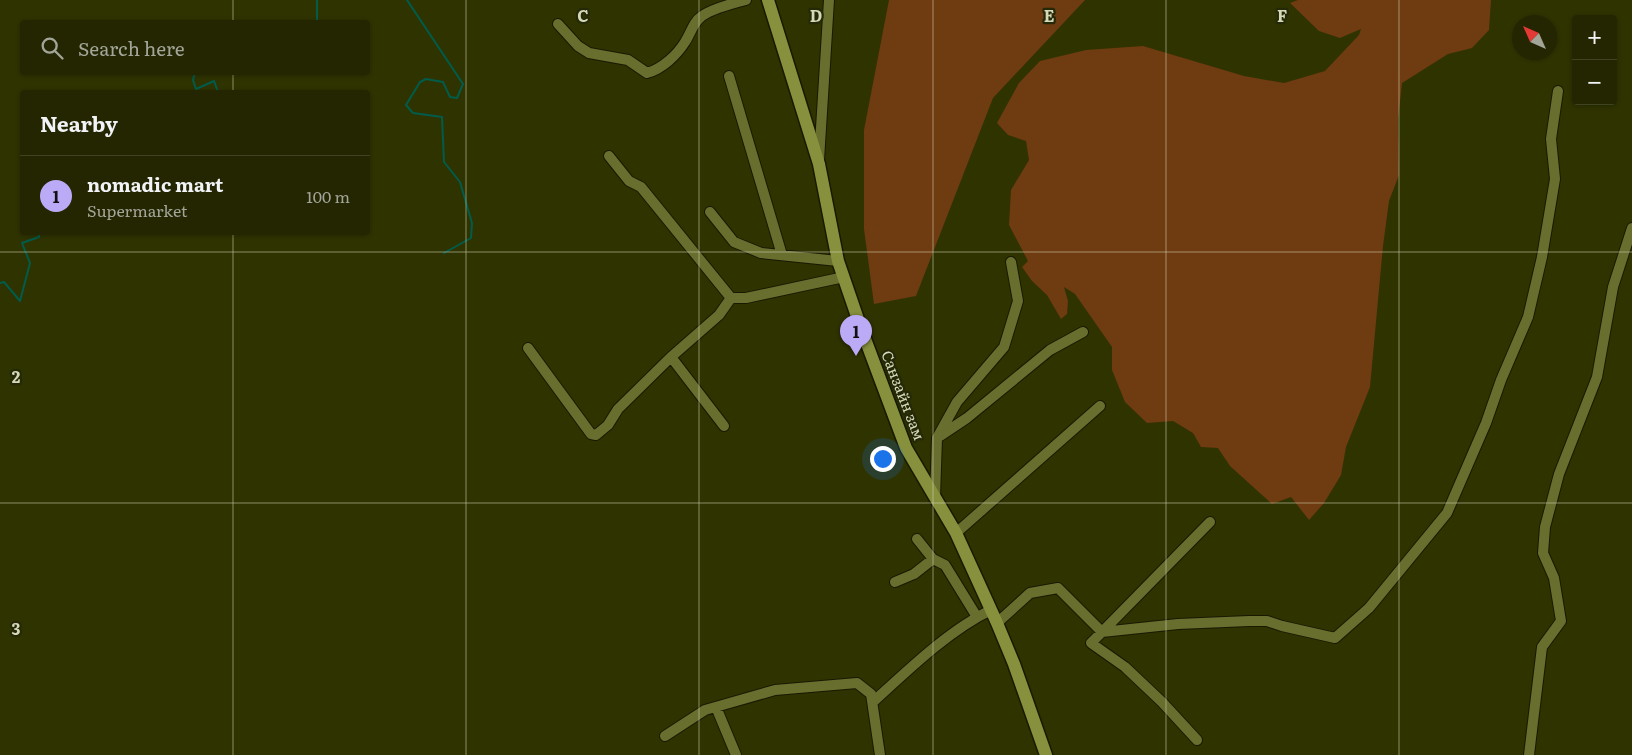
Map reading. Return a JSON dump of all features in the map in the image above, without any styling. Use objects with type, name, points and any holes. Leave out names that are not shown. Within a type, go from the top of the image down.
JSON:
[{"type":"main road","name":"Санзайн зам","points":[[768,0],[819,164],[838,261],[861,328],[906,448],[956,533],[997,623],[1014,664],[1046,755]]},
{"type":"street","points":[[558,24],[578,46],[589,53],[628,60],[647,73],[654,71],[678,51],[686,42],[693,26],[703,15],[746,0]]},
{"type":"street","points":[[819,164],[828,0]]},
{"type":"street","points":[[729,76],[782,255]]},
{"type":"street","points":[[1102,632],[1178,624],[1267,621],[1335,638],[1369,608],[1447,513],[1486,424],[1501,380],[1528,317],[1542,257],[1555,179],[1551,139],[1558,91]]},
{"type":"street","points":[[609,156],[629,181],[640,187],[731,298]]},
{"type":"street","points":[[710,212],[734,242],[761,253],[838,261]]},
{"type":"street","points":[[1529,755],[1542,647],[1561,621],[1554,578],[1543,553],[1545,527],[1559,474],[1597,377],[1613,287],[1632,228]]},
{"type":"street","points":[[935,497],[937,438],[957,402],[1004,347],[1018,301],[1011,262]]},
{"type":"street","points":[[731,298],[746,298],[844,277]]},
{"type":"street","points":[[528,348],[591,434],[596,435],[608,425],[618,409],[671,357],[719,315],[731,298]]},
{"type":"street","points":[[937,438],[966,418],[1050,350],[1084,332]]},
{"type":"street","points":[[671,357],[724,426]]},
{"type":"street","points":[[956,533],[1100,406]]},
{"type":"street","points":[[1197,740],[1162,702],[1125,667],[1091,643],[1210,522]]},
{"type":"street","points":[[917,539],[933,559],[945,565],[977,617]]},
{"type":"street","points":[[895,582],[914,574],[933,559]]},
{"type":"street","points":[[997,623],[1030,593],[1058,588],[1102,632]]},
{"type":"street","points":[[872,702],[925,656],[977,617],[991,610]]},
{"type":"street","points":[[665,736],[705,710],[775,690],[847,683],[857,684],[871,694],[880,755]]},
{"type":"street","points":[[716,707],[736,755]]},
{"type":"shaded area","points":[[889,0],[1085,0],[993,98],[916,296],[874,304],[864,229],[864,130]]},
{"type":"shaded area","points":[[1298,0],[1491,0],[1489,30],[1472,48],[1448,54],[1402,83],[1398,120],[1399,175],[1389,201],[1370,387],[1346,447],[1341,475],[1324,503],[1309,520],[1291,497],[1272,504],[1230,466],[1218,448],[1201,447],[1193,433],[1173,421],[1147,423],[1125,402],[1112,370],[1112,347],[1075,294],[1064,287],[1068,301],[1067,314],[1061,319],[1047,295],[1032,281],[1022,267],[1028,261],[1009,225],[1011,190],[1029,160],[1026,141],[1008,135],[997,123],[1019,83],[1040,61],[1086,50],[1143,46],[1244,76],[1284,83],[1325,71],[1359,35],[1361,29],[1340,38],[1319,31],[1290,3]]},
{"type":"waterway","points":[[317,0],[317,20]]},
{"type":"waterway","points":[[407,0],[463,84],[457,98],[450,97],[443,82],[426,79],[420,82],[406,105],[413,113],[442,117],[444,162],[460,182],[472,223],[471,238],[444,253]]},
{"type":"waterway","points":[[194,75],[193,80],[196,89],[214,81],[217,90]]},
{"type":"waterway","points":[[0,283],[4,282],[20,301],[30,263],[22,243],[39,237],[39,235]]},
{"type":"place","name":"nomadic mart","points":[[856,356]]}]
